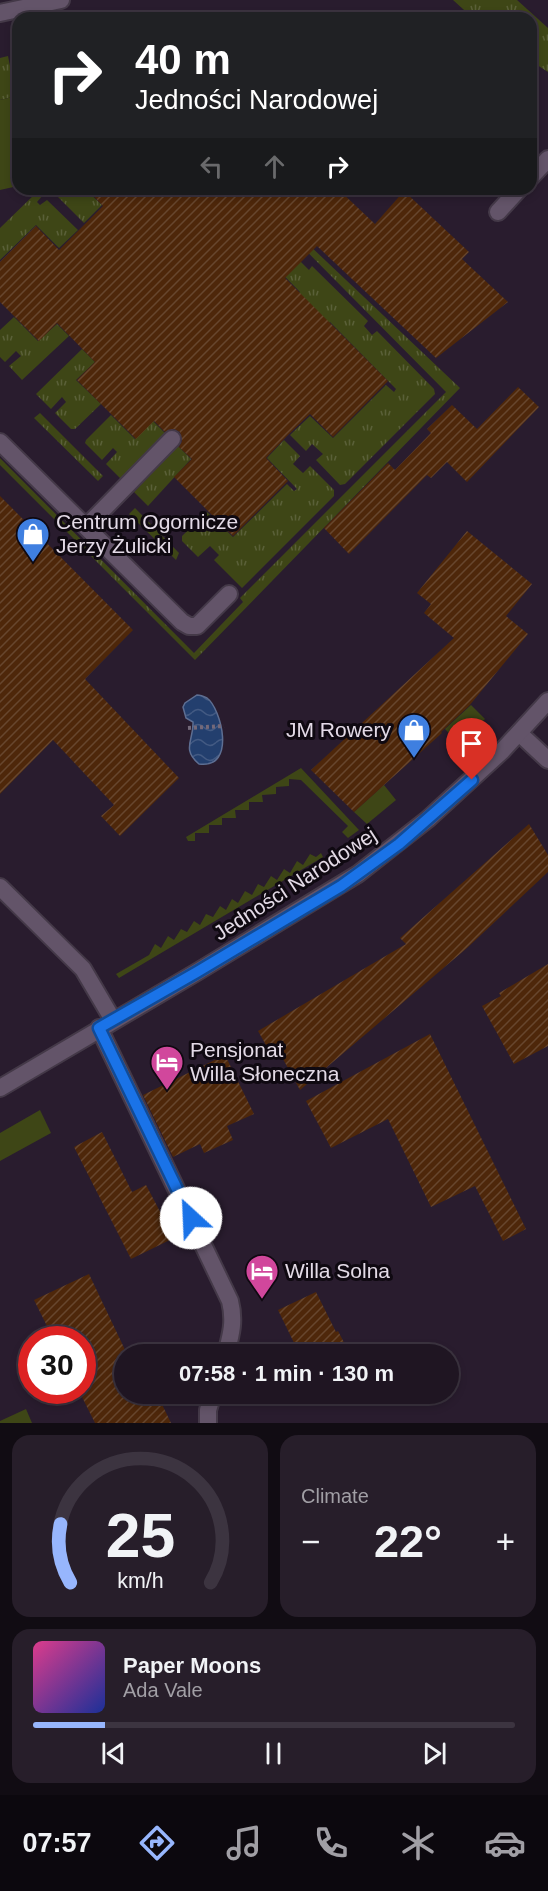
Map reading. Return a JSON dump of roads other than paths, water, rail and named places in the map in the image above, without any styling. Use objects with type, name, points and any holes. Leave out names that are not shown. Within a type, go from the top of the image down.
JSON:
[{"type":"street","points":[[0,13],[61,0]]},
{"type":"street","points":[[537,171],[548,159]]},
{"type":"street","points":[[498,212],[514,195]]},
{"type":"street","points":[[87,526],[172,439]]},
{"type":"street","points":[[0,442],[182,622],[189,626],[197,626],[229,594]]},
{"type":"street","name":"Jedności Narodowej","points":[[0,1088],[358,874],[429,819],[519,734],[548,701]]},
{"type":"street","points":[[519,734],[548,760]]},
{"type":"street","points":[[0,887],[83,969],[230,1301],[234,1315],[228,1344]]},
{"type":"street","points":[[208,1423],[210,1404]]},
{"type":"water","points":[[197,695],[207,698],[212,704],[221,725],[222,748],[218,757],[211,763],[199,764],[189,749],[193,722],[186,718],[183,707]]},
{"type":"place","name":"Centrum Ogornicze Jerzy Żulicki","points":[[33,563]]},
{"type":"place","name":"JM Rowery","points":[[414,759]]},
{"type":"place","name":"Pensjonat Willa Słoneczna","points":[[167,1091]]},
{"type":"place","name":"Willa Solna","points":[[262,1300]]}]
